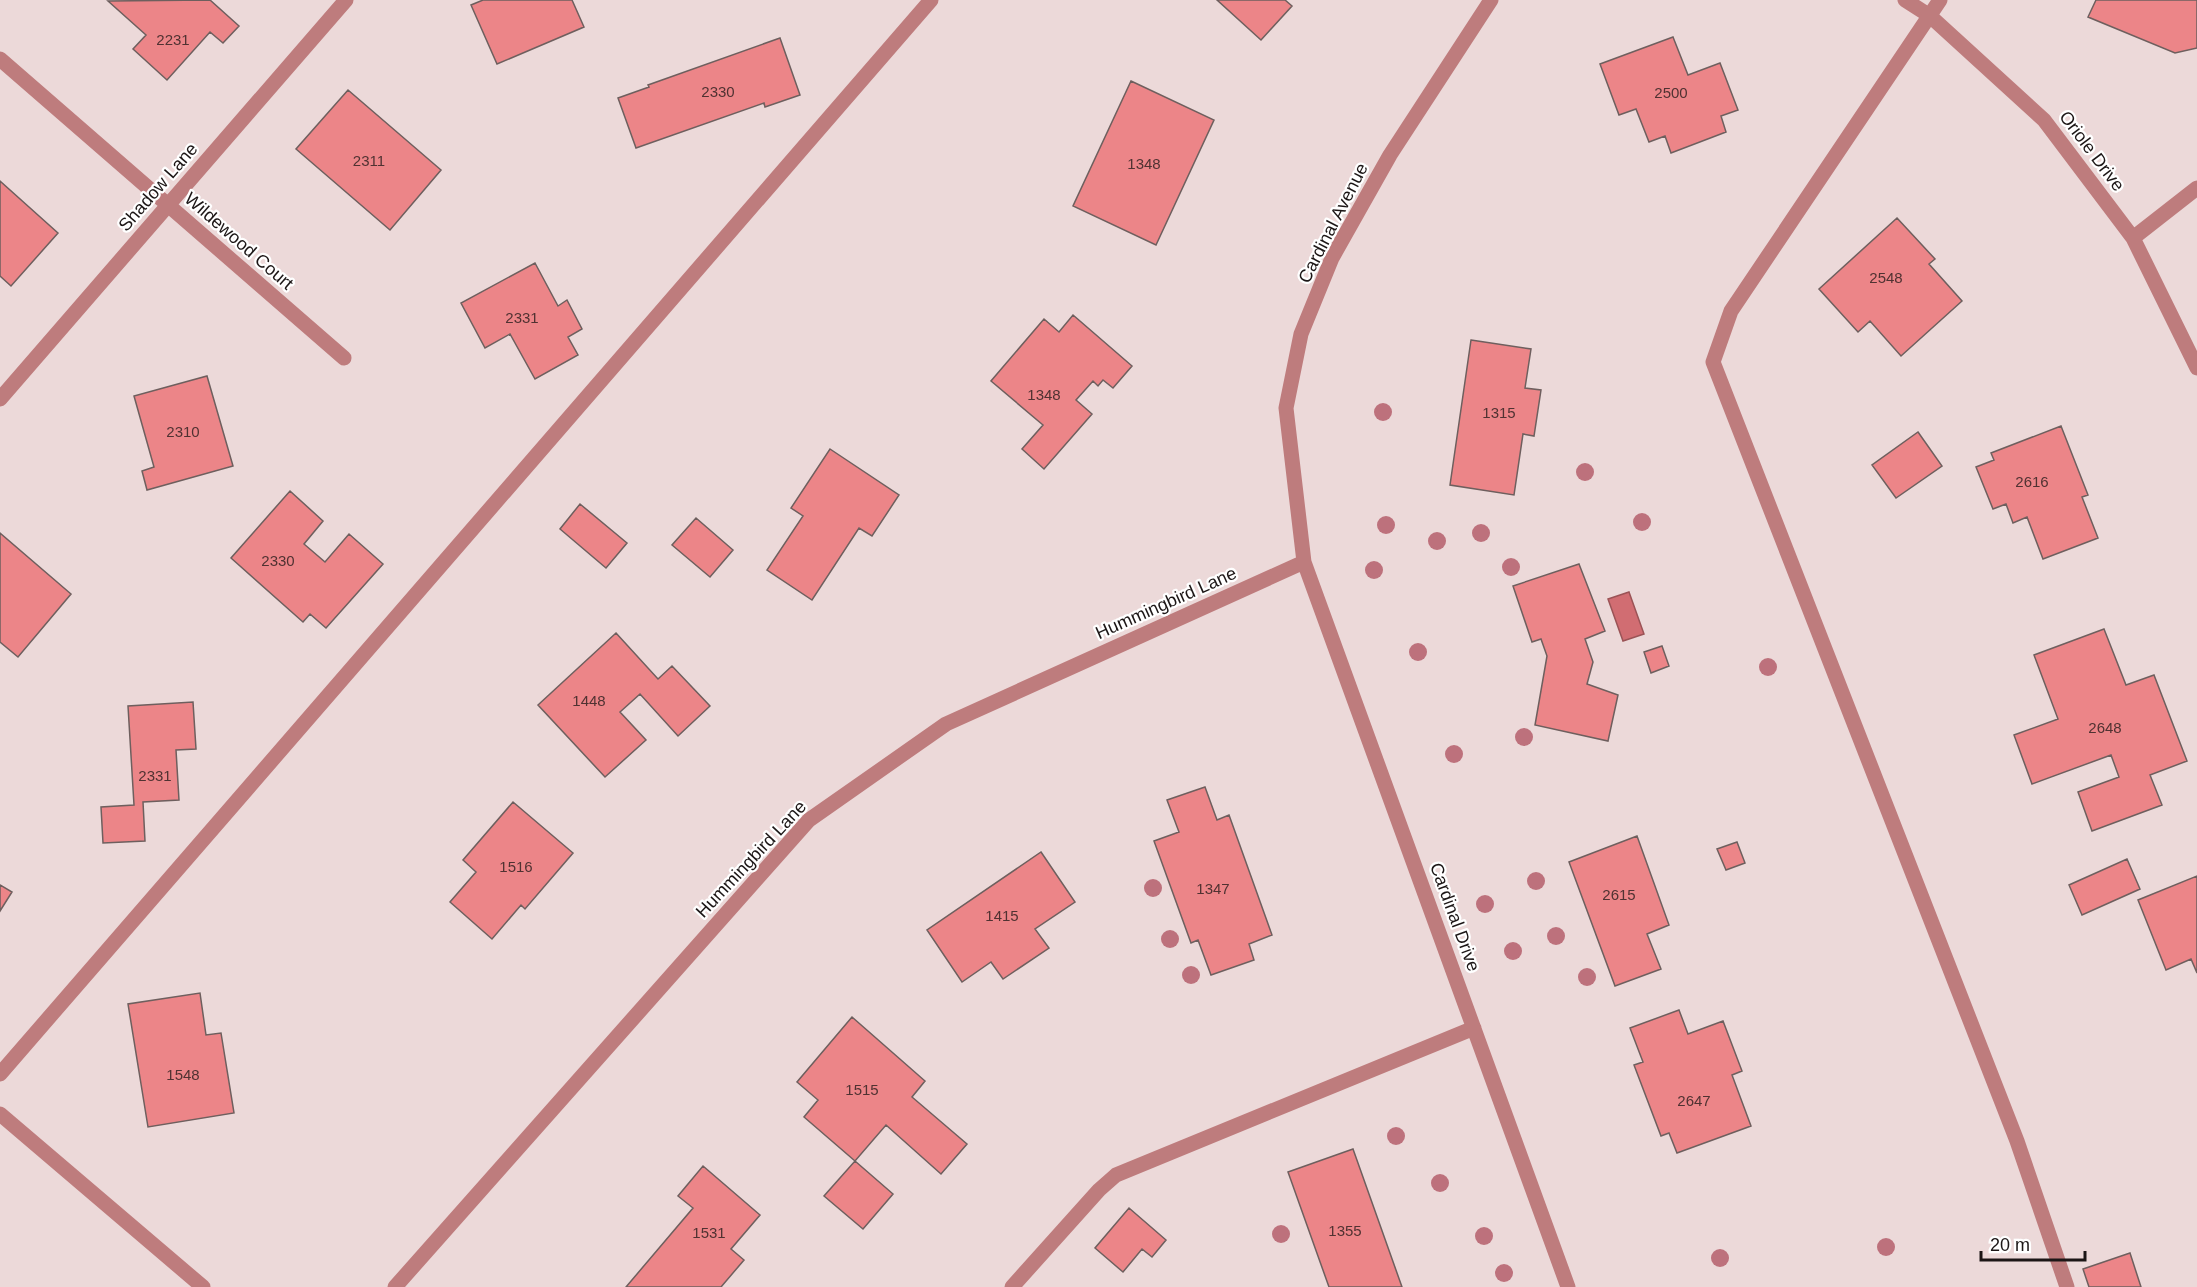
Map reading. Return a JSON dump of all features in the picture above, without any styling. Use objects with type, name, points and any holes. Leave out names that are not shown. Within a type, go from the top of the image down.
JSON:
[{"type":"street","name":"Shadow Lane","points":[[0,399],[346,0]]},
{"type":"street","points":[[0,1074],[931,0]]},
{"type":"street","name":"Cardinal Avenue","points":[[1304,562],[1286,408],[1301,334],[1332,258],[1385,166],[1491,0]]},
{"type":"street","name":"Oriole Drive","points":[[1905,0],[1930,16],[2044,120],[2133,238],[2197,368]]},
{"type":"street","points":[[1940,0],[1731,311],[1713,362],[2017,1141],[2067,1287]]},
{"type":"street","name":"Wildewood Court","points":[[0,59],[344,358]]},
{"type":"street","points":[[2133,238],[2197,188]]},
{"type":"street","name":"Cardinal Drive","points":[[1304,562],[1568,1287]]},
{"type":"street","name":"Hummingbird Lane","points":[[395,1287],[809,820],[946,723],[1304,562]]},
{"type":"street","points":[[1012,1287],[1099,1190],[1116,1175],[1474,1028]]},
{"type":"street","points":[[0,1114],[202,1287]]},
{"type":"shaded area","points":[[1629,592],[1644,634],[1623,641],[1608,599]]},
{"type":"building","points":[[210,0],[239,26],[223,43],[210,32],[167,80],[133,49],[146,35],[108,1]]},
{"type":"building","points":[[483,0],[572,0],[584,27],[497,64],[471,5]]},
{"type":"building","points":[[1217,0],[1285,0],[1292,6],[1261,40]]},
{"type":"building","points":[[2096,0],[2197,0],[2197,48],[2175,53],[2088,17]]},
{"type":"building","points":[[1673,37],[1688,75],[1720,63],[1738,110],[1721,116],[1726,132],[1671,153],[1665,136],[1649,142],[1636,109],[1619,115],[1600,64]]},
{"type":"building","points":[[780,38],[800,95],[765,107],[764,103],[636,148],[618,98]]},
{"type":"building","points":[[1131,81],[1214,120],[1156,245],[1073,206]]},
{"type":"building","points":[[348,90],[441,170],[390,230],[296,149]]},
{"type":"building","points":[[0,181],[58,233],[11,286],[0,276]]},
{"type":"building","points":[[1897,218],[1935,259],[1929,264],[1962,301],[1901,356],[1870,321],[1858,332],[1819,289]]},
{"type":"building","points":[[535,263],[558,306],[567,300],[582,329],[568,337],[578,355],[535,379],[510,334],[485,348],[461,303]]},
{"type":"building","points":[[1073,315],[1132,366],[1113,388],[1103,380],[1098,386],[1093,381],[1076,400],[1092,414],[1044,469],[1022,449],[1043,425],[991,381],[1044,319],[1059,332]]},
{"type":"building","points":[[1471,340],[1531,349],[1525,388],[1541,390],[1534,436],[1523,434],[1514,495],[1450,485]]},
{"type":"building","points":[[207,376],[233,466],[147,490],[142,471],[154,467],[134,396]]},
{"type":"building","points":[[2061,426],[2088,495],[2082,497],[2098,538],[2043,559],[2027,517],[2013,523],[2006,504],[1993,509],[1976,467],[1994,460],[1991,453]]},
{"type":"building","points":[[1918,432],[1942,466],[1896,498],[1872,465]]},
{"type":"building","points":[[830,449],[899,495],[872,536],[859,528],[812,600],[767,570],[803,516],[791,508]]},
{"type":"building","points":[[290,491],[323,521],[304,544],[325,562],[349,534],[383,564],[326,628],[310,614],[303,622],[231,558]]},
{"type":"building","points":[[580,504],[627,543],[606,568],[560,529]]},
{"type":"building","points":[[696,518],[733,550],[710,577],[672,545]]},
{"type":"building","points":[[0,533],[71,594],[18,657],[0,642]]},
{"type":"building","points":[[1579,564],[1605,631],[1585,639],[1593,662],[1587,684],[1618,695],[1608,741],[1535,725],[1547,656],[1541,639],[1532,642],[1513,586]]},
{"type":"building","points":[[2104,629],[2126,685],[2154,675],[2187,761],[2150,775],[2162,805],[2092,831],[2078,792],[2119,777],[2111,755],[2032,784],[2014,735],[2058,719],[2034,655]]},
{"type":"building","points":[[616,633],[658,679],[672,666],[710,706],[678,736],[640,694],[620,712],[646,740],[605,777],[538,705]]},
{"type":"building","points":[[1662,646],[1669,666],[1651,673],[1644,652]]},
{"type":"building","points":[[193,702],[196,749],[176,750],[179,800],[143,802],[145,841],[103,843],[101,807],[134,805],[128,706]]},
{"type":"building","points":[[1205,787],[1217,820],[1229,815],[1272,935],[1249,944],[1254,960],[1211,975],[1198,940],[1191,943],[1154,841],[1179,832],[1167,800]]},
{"type":"building","points":[[513,802],[573,853],[525,909],[521,905],[492,939],[450,902],[476,872],[463,860]]},
{"type":"building","points":[[1637,836],[1669,925],[1647,934],[1661,969],[1615,986],[1569,862]]},
{"type":"building","points":[[1737,842],[1745,863],[1726,870],[1717,849]]},
{"type":"building","points":[[1041,852],[1075,902],[1035,929],[1049,948],[1003,979],[991,962],[962,982],[927,930]]},
{"type":"building","points":[[2127,859],[2140,889],[2082,915],[2069,885]]},
{"type":"building","points":[[2197,876],[2197,973],[2191,959],[2166,970],[2138,900]]},
{"type":"building","points":[[0,885],[12,892],[0,911]]},
{"type":"building","points":[[200,993],[206,1035],[221,1033],[234,1113],[148,1127],[128,1004]]},
{"type":"building","points":[[1679,1010],[1688,1034],[1723,1021],[1742,1071],[1732,1075],[1751,1126],[1677,1153],[1669,1133],[1661,1136],[1634,1065],[1643,1062],[1630,1028]]},
{"type":"building","points":[[852,1017],[925,1081],[912,1097],[967,1144],[941,1174],[886,1125],[855,1161],[804,1117],[818,1100],[797,1082]]},
{"type":"building","points":[[1353,1149],[1402,1287],[1329,1287],[1288,1172]]},
{"type":"building","points":[[855,1161],[893,1194],[863,1229],[824,1196]]},
{"type":"building","points":[[703,1166],[760,1215],[731,1249],[744,1260],[721,1287],[626,1287],[693,1208],[678,1196]]},
{"type":"building","points":[[1129,1208],[1166,1240],[1152,1257],[1142,1249],[1123,1272],[1095,1248]]},
{"type":"building","points":[[2130,1253],[2141,1287],[2089,1287],[2083,1269]]}]
